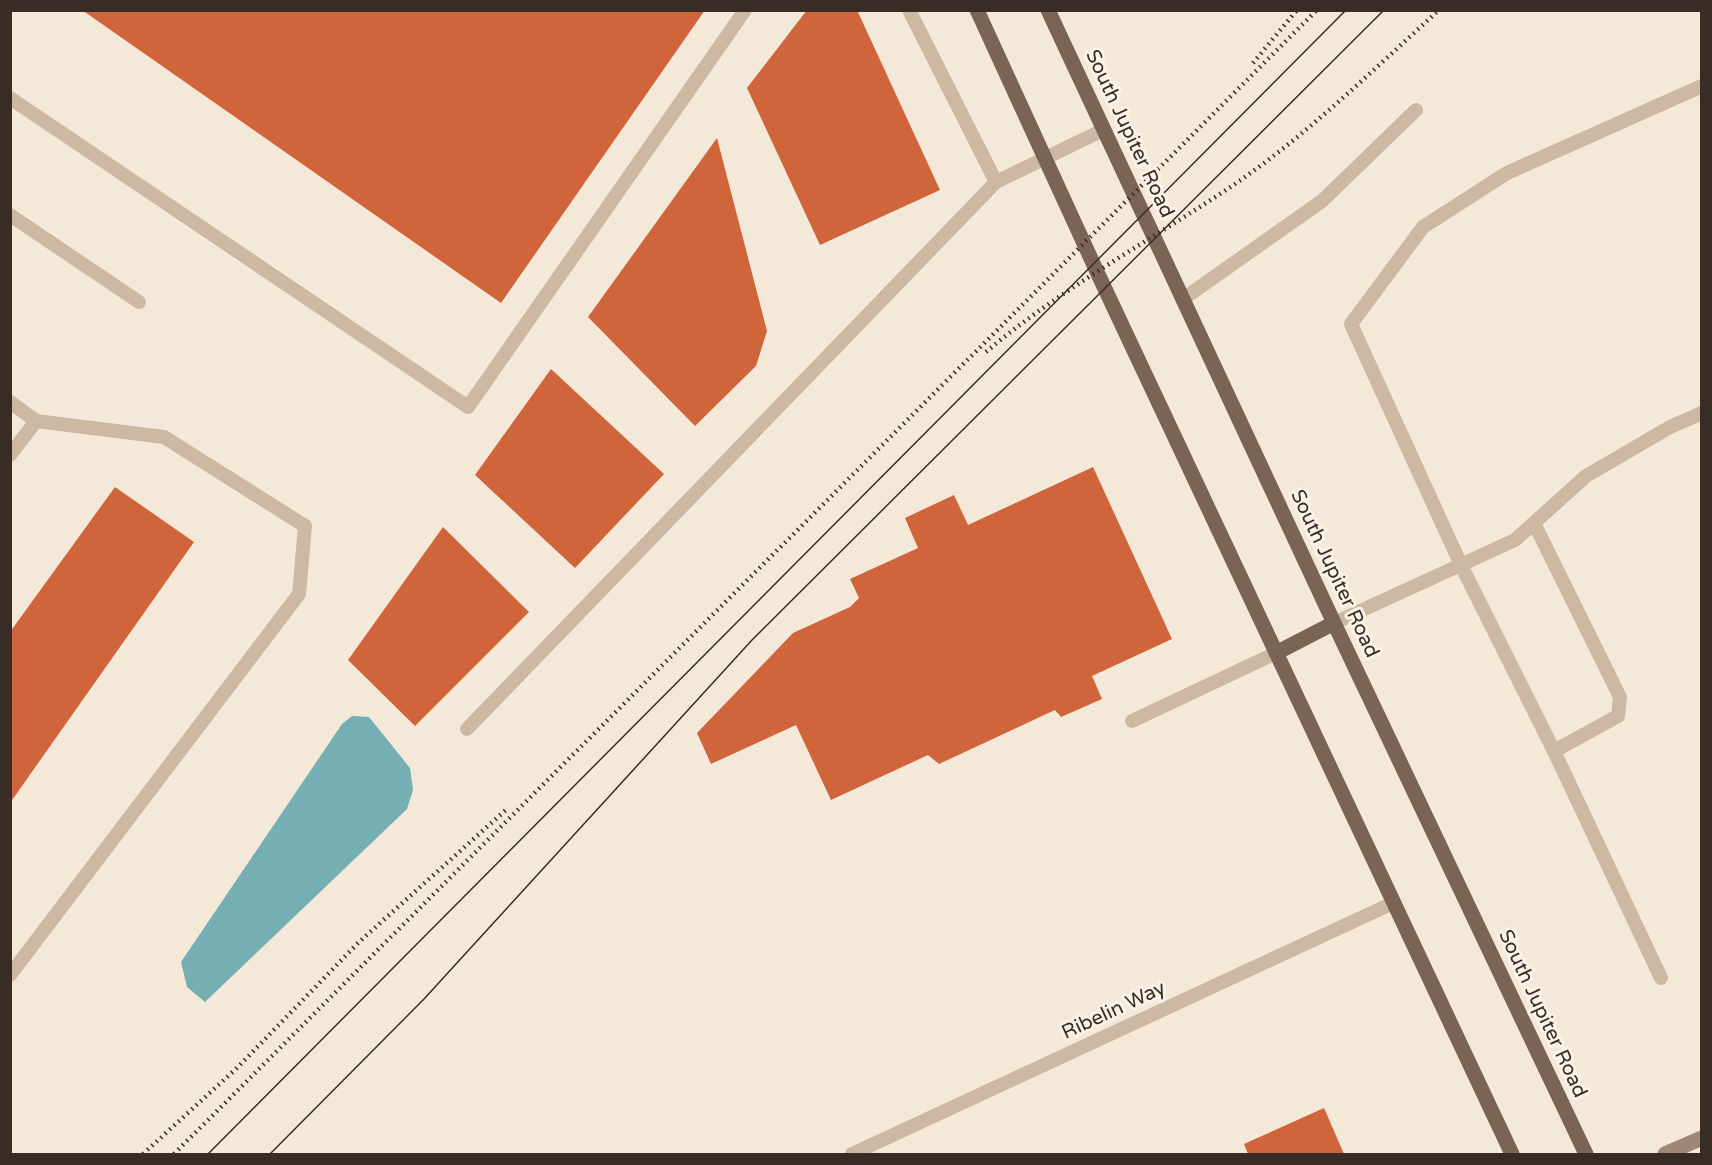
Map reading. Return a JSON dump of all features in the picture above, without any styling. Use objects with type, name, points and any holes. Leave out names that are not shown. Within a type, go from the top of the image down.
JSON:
[{"type":"main road","points":[[977,10],[1512,1155]]},
{"type":"main road","name":"South Jupiter Road","points":[[1048,10],[1334,623],[1586,1155]]},
{"type":"main road","points":[[1276,653],[1334,623]]},
{"type":"main road","points":[[1665,1155],[1701,1138]]},
{"type":"lane","points":[[10,98],[468,407],[745,10]]},
{"type":"lane","points":[[909,10],[996,182]]},
{"type":"lane","points":[[1661,978],[1554,751],[1461,565],[1351,324],[1423,227],[1507,174],[1701,86]]},
{"type":"lane","points":[[1183,299],[1322,201],[1416,110]]},
{"type":"lane","points":[[467,729],[996,182],[1103,130]]},
{"type":"lane","points":[[10,215],[140,302]]},
{"type":"lane","points":[[10,402],[36,420],[164,437],[305,526],[298,594],[10,975]]},
{"type":"lane","points":[[1334,623],[1515,540],[1586,476],[1670,427],[1701,412]]},
{"type":"lane","points":[[10,455],[36,420]]},
{"type":"lane","points":[[1534,523],[1620,697],[1618,716],[1554,751]]},
{"type":"lane","points":[[1132,721],[1276,653]]},
{"type":"lane","name":"Ribelin Way","points":[[852,1155],[1393,903]]},
{"type":"water","points":[[352,716],[369,717],[410,768],[413,790],[407,809],[205,1002],[187,987],[181,962],[342,724]]},
{"type":"building","points":[[82,10],[705,10],[501,303]]},
{"type":"building","points":[[807,10],[857,10],[940,190],[820,245],[747,88]]},
{"type":"building","points":[[717,138],[767,331],[756,366],[695,426],[588,317]]},
{"type":"building","points":[[551,369],[664,474],[575,568],[475,475]]},
{"type":"building","points":[[1093,467],[1172,639],[1092,676],[1102,699],[1061,717],[1055,710],[939,764],[928,755],[831,800],[796,725],[711,764],[697,733],[793,633],[850,607],[859,598],[850,579],[918,548],[905,518],[954,495],[968,525]]},
{"type":"building","points":[[115,487],[194,542],[10,803],[10,632]]},
{"type":"building","points":[[443,527],[529,612],[415,726],[348,660]]},
{"type":"building","points":[[1324,1108],[1344,1154],[1248,1154],[1244,1144]]},
{"type":"tram line","points":[[208,1154],[1346,10]]},
{"type":"tram line","points":[[270,1154],[424,999],[752,640],[1384,10]]},
{"type":"railway","points":[[1253,63],[1297,10]]},
{"type":"railway","points":[[174,1154],[1317,10]]},
{"type":"railway","points":[[986,352],[1045,307],[1262,165],[1340,101],[1439,10]]},
{"type":"railway","points":[[143,1154],[237,1068],[359,942],[508,808]]}]
